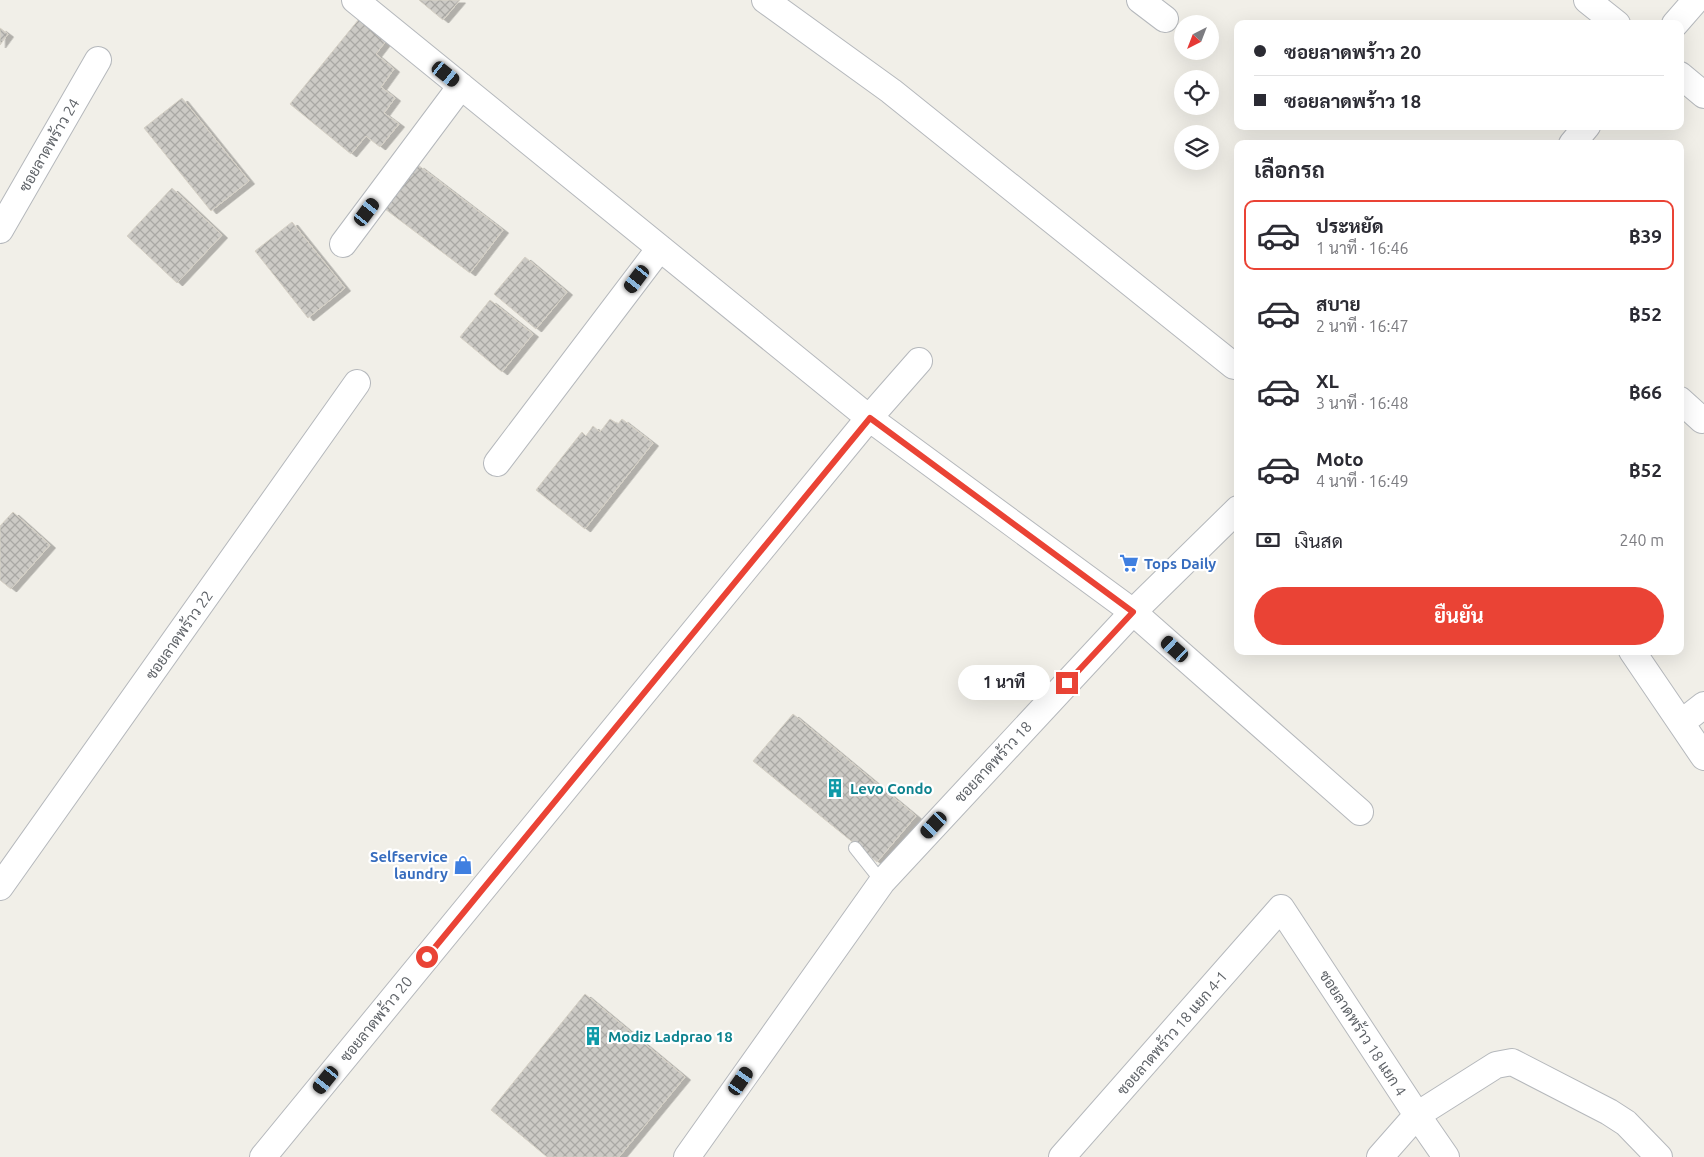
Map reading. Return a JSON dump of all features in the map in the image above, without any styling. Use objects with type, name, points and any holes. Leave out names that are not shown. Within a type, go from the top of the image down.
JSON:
[{"type":"street","points":[[355,0],[870,418],[1133,612],[1360,812]]},
{"type":"street","points":[[765,0],[891,91],[1234,366]]},
{"type":"street","points":[[1140,0],[1166,19]]},
{"type":"street","points":[[1587,0],[1612,20]]},
{"type":"street","points":[[1678,20],[1696,0]]},
{"type":"street","name":"ซอยลาดพร้าว 24","points":[[0,230],[98,60]]},
{"type":"street","points":[[1684,78],[1704,95]]},
{"type":"street","points":[[343,244],[461,86]]},
{"type":"street","points":[[1575,140],[1584,130]]},
{"type":"street","points":[[497,463],[660,248]]},
{"type":"street","name":"ซอยลาดพร้าว 20","points":[[263,1157],[870,418],[919,361]]},
{"type":"street","name":"ซอยลาดพร้าว 22","points":[[0,887],[357,383]]},
{"type":"street","points":[[1684,404],[1702,420]]},
{"type":"street","name":"ซอยลาดพร้าว 18","points":[[687,1157],[882,882],[1133,612],[1234,514]]},
{"type":"street","points":[[1635,655],[1704,756]]},
{"type":"street","points":[[1681,723],[1704,705]]},
{"type":"street","name":"ซอยลาดพร้าว 18 แยก 4","points":[[1282,908],[1446,1157]]},
{"type":"street","name":"ซอยลาดพร้าว 18 แยก 4-1","points":[[1062,1157],[1282,908]]},
{"type":"street","points":[[1380,1157],[1417,1115],[1496,1065],[1512,1062],[1609,1112],[1626,1123],[1659,1157]]},
{"type":"lane","points":[[855,848],[882,882]]},
{"type":"building","points":[[419,0],[460,0],[443,20]]},
{"type":"building","points":[[359,19],[386,41],[376,54],[394,69],[381,87],[395,98],[384,113],[399,124],[380,147],[366,136],[351,154],[290,104]]},
{"type":"building","points":[[0,28],[8,34],[0,45]]},
{"type":"building","points":[[182,98],[249,181],[211,211],[144,128]]},
{"type":"building","points":[[418,165],[503,230],[470,273],[385,209]]},
{"type":"building","points":[[172,188],[222,235],[177,283],[127,236]]},
{"type":"building","points":[[292,222],[345,288],[308,318],[255,251]]},
{"type":"building","points":[[525,257],[567,292],[536,329],[494,294]]},
{"type":"building","points":[[490,300],[533,334],[502,372],[460,337]]},
{"type":"building","points":[[610,419],[618,424],[622,419],[653,443],[585,529],[536,490],[582,432],[586,436],[593,426],[600,432]]},
{"type":"building","points":[[13,512],[50,545],[11,589],[0,580],[0,526]]},
{"type":"building","name":"Levo Condo","points":[[793,714],[916,816],[877,862],[753,761]]},
{"type":"building","name":"Modiz Ladprao 18","points":[[585,994],[685,1077],[619,1157],[547,1157],[491,1110]]},
{"type":"place","name":"Tops Daily","points":[[1129,563]]},
{"type":"place","name":"Levo Condo","points":[[835,788]]},
{"type":"place","name":"Selfservice laundry","points":[[463,865]]},
{"type":"place","name":"Modiz Ladprao 18","points":[[593,1036]]},
{"type":"route","points":[[427,957],[870,418],[1133,612],[1067,683]]}]
